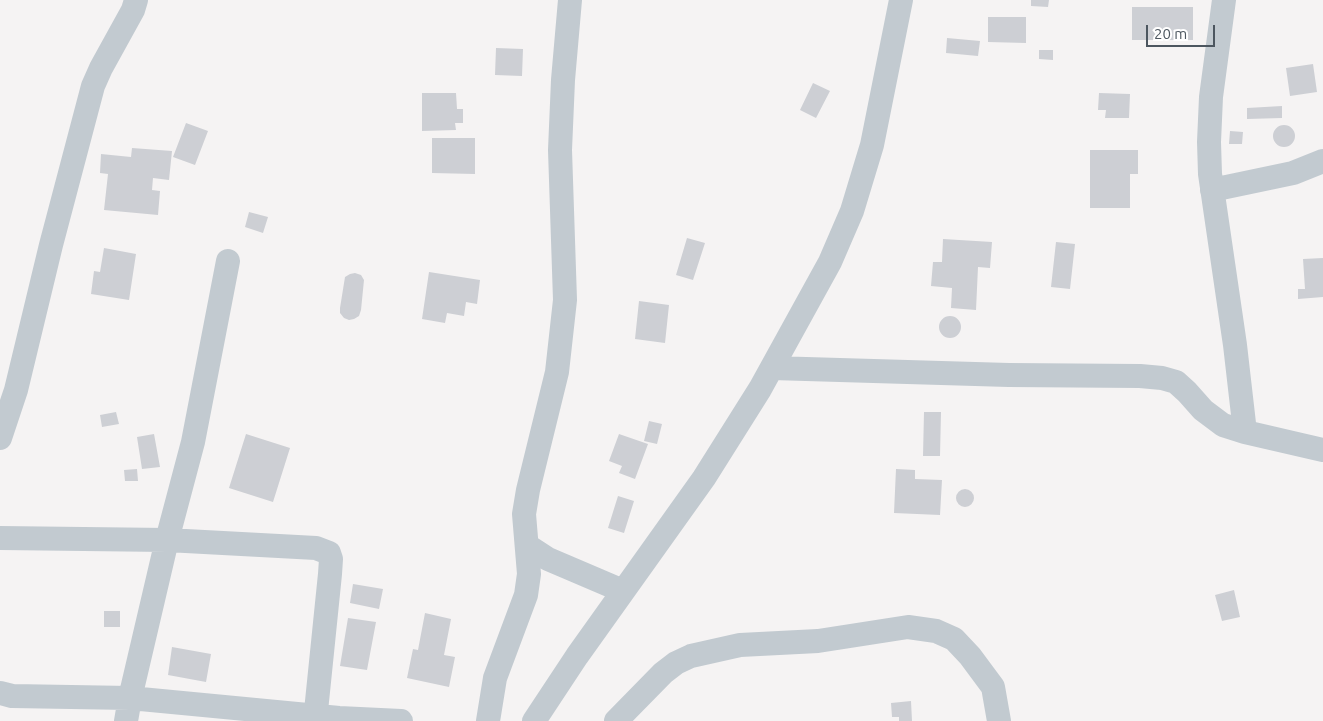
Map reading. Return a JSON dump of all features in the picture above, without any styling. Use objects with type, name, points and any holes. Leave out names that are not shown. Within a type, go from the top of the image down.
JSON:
[{"type":"street","points":[[0,438],[16,390],[50,246],[91,93],[101,68],[133,10],[136,0]]},
{"type":"street","points":[[488,721],[495,678],[526,595],[529,574],[524,514],[528,490],[557,372],[565,300],[560,150],[563,80],[570,0]]},
{"type":"street","points":[[534,721],[577,656],[704,478],[772,368],[830,262],[852,211],[872,145],[901,0]]},
{"type":"street","points":[[1224,0],[1211,97],[1210,174],[1235,345],[1244,432]]},
{"type":"street","points":[[1212,190],[1293,173],[1323,161]]},
{"type":"street","points":[[128,710],[167,540],[194,442],[228,261]]},
{"type":"street","points":[[772,368],[1162,378],[1176,382],[1203,410],[1222,425],[1244,432],[1323,450]]},
{"type":"street","points":[[0,538],[167,540],[316,548],[329,553],[331,560],[330,574],[316,718]]},
{"type":"street","points":[[528,546],[548,559],[623,591]]},
{"type":"street","points":[[616,721],[663,673],[676,663],[690,656],[740,646],[818,641],[908,627],[936,631],[954,640],[970,656],[993,687],[999,721]]},
{"type":"street","points":[[0,694],[128,710],[401,721]]},
{"type":"building","points":[[1031,0],[1049,0],[1048,7],[1031,6]]},
{"type":"building","points":[[1132,7],[1193,7],[1193,40],[1132,40]]},
{"type":"building","points":[[988,17],[1026,17],[1026,43],[988,42]]},
{"type":"building","points":[[947,38],[980,41],[978,56],[946,53]]},
{"type":"building","points":[[496,48],[523,49],[522,76],[495,75]]},
{"type":"building","points":[[1039,50],[1053,50],[1053,60],[1039,59]]},
{"type":"building","points":[[1313,64],[1317,92],[1290,96],[1286,68]]},
{"type":"building","points":[[813,83],[830,91],[816,118],[800,110]]},
{"type":"building","points":[[422,93],[456,93],[457,109],[463,109],[463,123],[455,123],[456,130],[422,131]]},
{"type":"building","points":[[1099,93],[1130,94],[1129,118],[1105,118],[1106,110],[1098,110]]},
{"type":"building","points":[[1282,106],[1282,118],[1247,119],[1247,108]]},
{"type":"building","points":[[186,123],[208,131],[195,165],[173,157]]},
{"type":"building","points":[[1284,125],[1292,128],[1295,136],[1292,144],[1284,147],[1276,144],[1273,136],[1276,128]]},
{"type":"building","points":[[1230,131],[1243,132],[1242,144],[1229,144]]},
{"type":"building","points":[[432,138],[475,138],[475,174],[432,173]]},
{"type":"building","points":[[132,148],[172,151],[169,180],[153,178],[152,190],[160,191],[158,215],[104,210],[108,174],[100,173],[101,154],[131,157]]},
{"type":"building","points":[[1090,150],[1138,150],[1138,174],[1130,174],[1130,208],[1090,208]]},
{"type":"building","points":[[249,212],[268,217],[263,233],[245,227]]},
{"type":"building","points":[[687,238],[705,243],[693,280],[676,275]]},
{"type":"building","points":[[943,239],[992,242],[990,268],[978,267],[976,310],[951,308],[952,288],[931,286],[933,262],[942,262]]},
{"type":"building","points":[[1056,242],[1075,244],[1070,289],[1051,287]]},
{"type":"building","points":[[104,248],[136,254],[129,300],[91,294],[94,271],[100,272]]},
{"type":"building","points":[[1323,258],[1323,297],[1298,299],[1298,289],[1305,289],[1303,259]]},
{"type":"building","points":[[429,272],[480,280],[477,304],[466,302],[464,316],[447,313],[445,323],[422,319]]},
{"type":"building","points":[[355,273],[361,275],[364,280],[361,310],[359,316],[349,320],[340,313],[340,308],[345,277]]},
{"type":"building","points":[[639,301],[669,305],[665,343],[635,339]]},
{"type":"building","points":[[950,316],[958,319],[961,327],[958,335],[950,338],[942,335],[939,327],[942,319]]},
{"type":"building","points":[[116,412],[119,424],[102,427],[100,415]]},
{"type":"building","points":[[924,412],[941,412],[940,456],[923,456]]},
{"type":"building","points":[[649,421],[662,424],[657,444],[644,441]]},
{"type":"building","points":[[154,434],[160,467],[142,469],[137,437]]},
{"type":"building","points":[[246,434],[290,448],[273,502],[229,488]]},
{"type":"building","points":[[619,434],[648,444],[635,479],[619,473],[622,466],[609,461]]},
{"type":"building","points":[[137,469],[138,481],[125,481],[124,470]]},
{"type":"building","points":[[896,469],[915,470],[915,479],[942,480],[940,515],[894,513]]},
{"type":"building","points":[[965,489],[971,492],[974,498],[971,504],[965,507],[959,504],[956,498],[959,492]]},
{"type":"building","points":[[618,496],[634,501],[624,533],[608,528]]},
{"type":"building","points":[[353,584],[383,589],[379,609],[350,603]]},
{"type":"building","points":[[1234,590],[1240,617],[1222,621],[1215,595]]},
{"type":"building","points":[[104,611],[120,611],[120,627],[104,627]]},
{"type":"building","points":[[425,613],[451,619],[444,655],[455,657],[449,687],[407,678],[413,649],[418,650]]},
{"type":"building","points":[[348,618],[376,622],[367,670],[340,666]]},
{"type":"building","points":[[172,647],[211,654],[206,682],[168,675]]},
{"type":"building","points":[[911,701],[912,721],[899,721],[899,717],[892,717],[891,703]]}]
